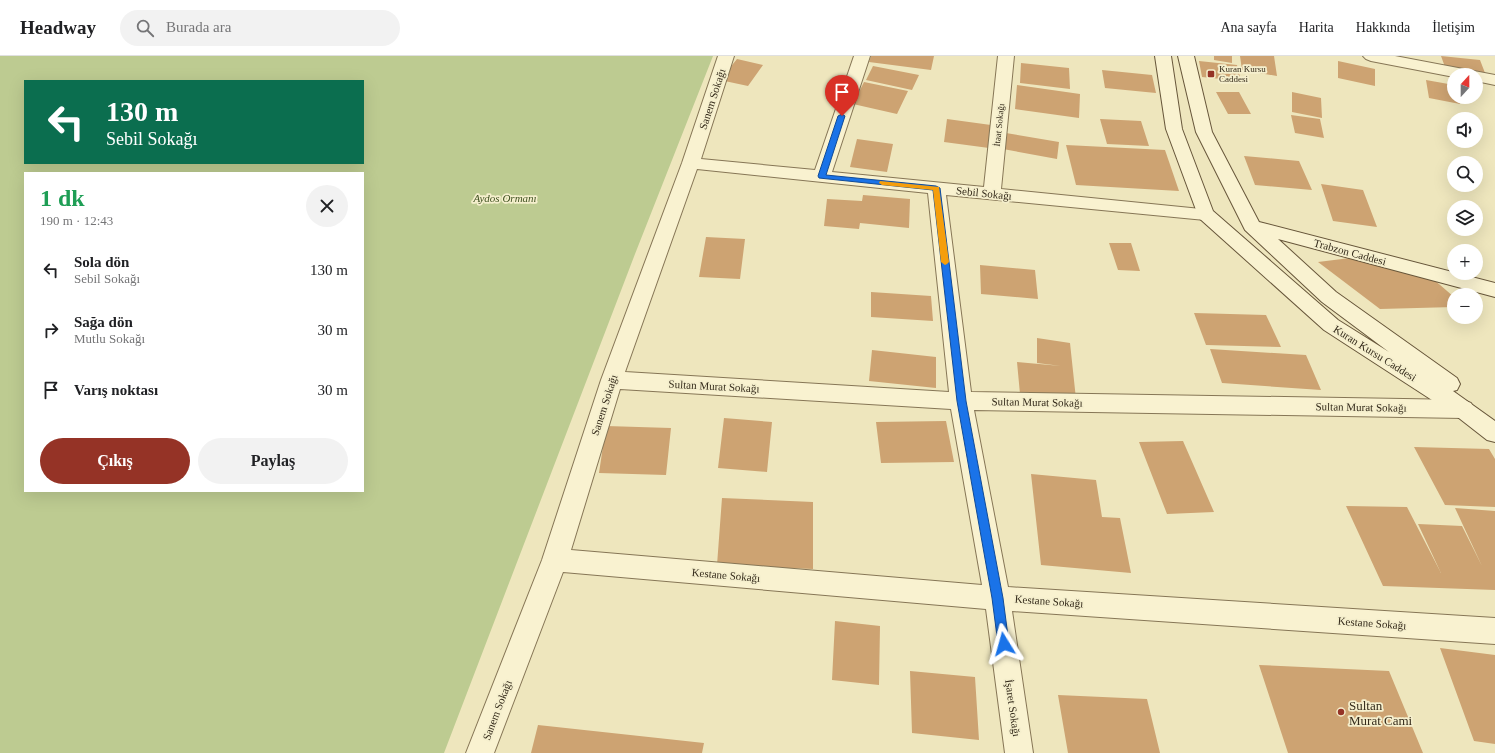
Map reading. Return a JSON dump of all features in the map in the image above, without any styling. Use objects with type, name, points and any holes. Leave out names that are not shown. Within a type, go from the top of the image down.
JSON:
[{"type":"street","name":"Sanem Sokağı","points":[[480,753],[555,560],[612,380],[691,163],[726,56]]},
{"type":"street","points":[[822,176],[862,56]]},
{"type":"street","name":"İtaat Sokağı","points":[[992,194],[1006,56]]},
{"type":"street","name":"Kuran Kursu Caddesi","points":[[1163,56],[1174,129],[1205,214],[1331,325],[1463,409],[1495,433]]},
{"type":"street","name":"Kuran Kursu Caddesi","points":[[1186,56],[1204,132],[1252,226],[1329,297],[1495,417]]},
{"type":"street","points":[[1371,56],[1447,71]]},
{"type":"street","points":[[1483,77],[1495,80]]},
{"type":"street","name":"Sebil Sokağı","points":[[691,163],[1205,214]]},
{"type":"street","name":"İşaret Sokağı","points":[[936,188],[961,401],[997,598],[1020,753]]},
{"type":"street","name":"Trabzon Caddesi","points":[[1205,214],[1495,290]]},
{"type":"street","name":"Sultan Murat Sokağı","points":[[612,380],[961,401],[1463,409]]},
{"type":"street","name":"Kestane Sokağı","points":[[555,560],[997,598],[1495,631]]},
{"type":"green space","name":"Aydos Ormanı","points":[[0,56],[713,56],[635,254],[444,753],[0,753]]},
{"type":"building","points":[[871,56],[934,56],[931,70],[869,62]]},
{"type":"building","points":[[1214,56],[1232,56],[1232,63],[1214,60]]},
{"type":"building","points":[[1240,56],[1274,56],[1277,76],[1242,70]]},
{"type":"building","points":[[1441,56],[1480,60],[1485,73],[1483,73],[1483,68],[1445,67]]},
{"type":"building","points":[[737,59],[763,65],[748,86],[720,80]]},
{"type":"building","points":[[1199,61],[1237,65],[1241,81],[1202,77]]},
{"type":"building","points":[[1338,61],[1375,69],[1375,86],[1338,78]]},
{"type":"building","points":[[1021,63],[1069,68],[1070,89],[1020,83]]},
{"type":"building","points":[[873,66],[919,75],[912,90],[866,80]]},
{"type":"building","points":[[1102,70],[1152,75],[1156,93],[1105,88]]},
{"type":"building","points":[[1426,80],[1447,84],[1447,101],[1429,98]]},
{"type":"building","points":[[864,82],[908,91],[897,114],[853,104]]},
{"type":"building","points":[[1017,85],[1080,94],[1079,118],[1015,109]]},
{"type":"building","points":[[1216,92],[1239,92],[1251,114],[1228,114]]},
{"type":"building","points":[[1292,92],[1321,98],[1322,118],[1292,112]]},
{"type":"building","points":[[1291,115],[1320,119],[1324,138],[1295,133]]},
{"type":"building","points":[[947,119],[991,125],[989,148],[944,142]]},
{"type":"building","points":[[1100,119],[1141,121],[1149,146],[1107,144]]},
{"type":"building","points":[[1006,133],[1059,142],[1057,159],[1003,149]]},
{"type":"building","points":[[857,139],[893,144],[887,172],[850,167]]},
{"type":"building","points":[[1066,145],[1165,150],[1179,191],[1076,185]]},
{"type":"building","points":[[1244,156],[1299,161],[1312,190],[1255,185]]},
{"type":"building","points":[[1321,184],[1363,190],[1377,227],[1333,221]]},
{"type":"building","points":[[863,195],[910,199],[909,228],[860,223],[859,229],[824,226],[827,199],[862,201]]},
{"type":"building","points":[[706,237],[745,239],[740,279],[699,277]]},
{"type":"building","points":[[1109,243],[1131,243],[1140,271],[1118,270]]},
{"type":"building","points":[[1350,258],[1432,278],[1447,291],[1447,307],[1380,309],[1318,262]]},
{"type":"building","points":[[980,265],[1035,270],[1038,299],[981,294]]},
{"type":"building","points":[[871,292],[931,296],[933,321],[871,317]]},
{"type":"building","points":[[1194,313],[1266,315],[1281,347],[1206,345]]},
{"type":"building","points":[[1037,338],[1070,343],[1076,399],[1020,394],[1017,362],[1061,366],[1037,363]]},
{"type":"building","points":[[1210,349],[1306,355],[1321,390],[1222,383]]},
{"type":"building","points":[[872,350],[936,357],[936,388],[869,381]]},
{"type":"building","points":[[724,418],[772,422],[767,472],[718,468]]},
{"type":"building","points":[[946,421],[954,462],[881,463],[876,422]]},
{"type":"building","points":[[606,426],[671,428],[666,475],[599,473]]},
{"type":"building","points":[[1183,441],[1214,512],[1167,514],[1139,442]]},
{"type":"building","points":[[1414,447],[1489,449],[1495,459],[1495,507],[1445,505]]},
{"type":"building","points":[[1031,474],[1096,480],[1102,517],[1120,518],[1131,573],[1041,565]]},
{"type":"building","points":[[722,498],[813,502],[813,569],[717,565]]},
{"type":"building","points":[[1346,506],[1407,507],[1441,573],[1418,524],[1462,526],[1482,566],[1455,508],[1495,511],[1495,590],[1383,586]]},
{"type":"building","points":[[835,621],[880,626],[879,685],[832,680]]},
{"type":"building","points":[[1440,648],[1495,655],[1495,744],[1474,741]]},
{"type":"building","name":"Sultan Murat Cami","points":[[1259,665],[1389,671],[1423,753],[1288,753]]},
{"type":"building","points":[[910,671],[975,677],[979,740],[912,733]]},
{"type":"building","points":[[1058,695],[1147,699],[1160,753],[1068,753]]},
{"type":"building","points":[[538,725],[704,743],[702,753],[531,753]]},
{"type":"slow traffic","points":[[882,183],[936,188],[945,262]]},
{"type":"place","name":"Kuran Kursu Caddesi","points":[[1211,74]]},
{"type":"place","name":"Sultan Murat Cami","points":[[1341,712]]},
{"type":"route","points":[[842,116],[822,176],[936,188],[961,401],[1004,644]]}]
